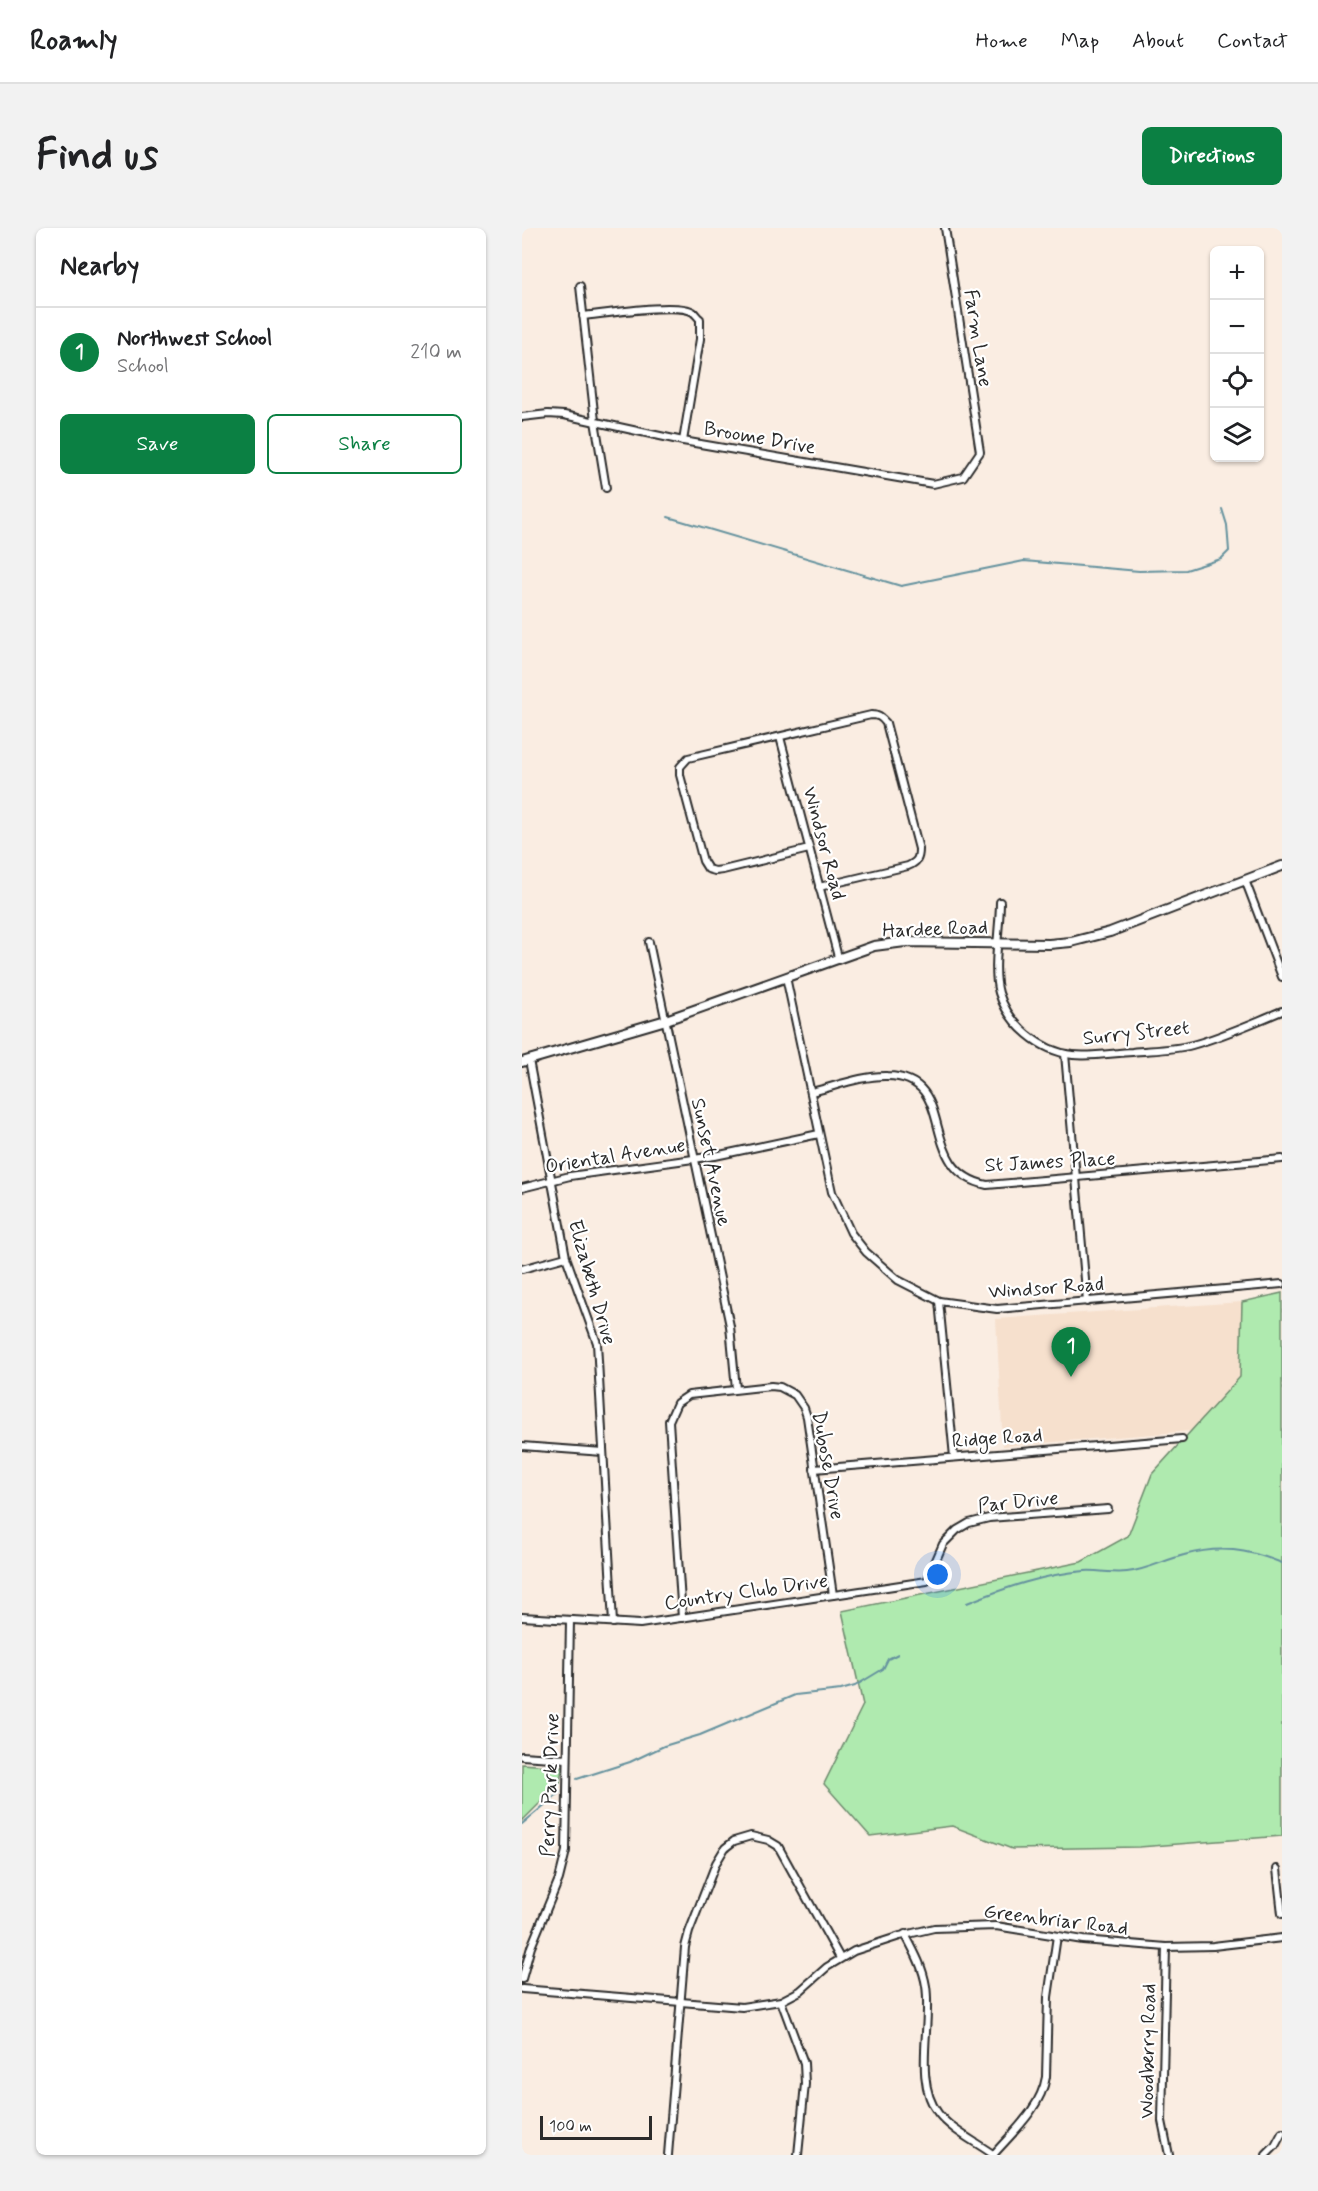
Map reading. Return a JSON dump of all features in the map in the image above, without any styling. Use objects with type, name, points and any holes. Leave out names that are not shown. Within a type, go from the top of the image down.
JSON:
[{"type":"street","name":"Farm Lane","points":[[945,228],[980,452]]},
{"type":"street","points":[[580,286],[595,421],[606,488]]},
{"type":"street","points":[[583,316],[658,308],[692,311],[700,319],[700,339],[683,441]]},
{"type":"street","name":"Broome Drive","points":[[522,417],[548,414],[595,421],[683,441],[933,484],[963,477],[980,452]]},
{"type":"street","points":[[809,849],[723,870],[716,871],[708,868],[703,861],[680,775],[680,767],[688,758],[878,715],[886,723],[919,849],[919,857],[916,863],[908,866],[819,887]]},
{"type":"street","name":"Windsor Road","points":[[780,737],[838,957]]},
{"type":"street","name":"Hardee Road","points":[[526,1061],[666,1020],[866,948],[890,943],[1055,944],[1094,937],[1282,866]]},
{"type":"street","points":[[1245,880],[1282,977]]},
{"type":"street","name":"Surry Street","points":[[1000,902],[997,980],[1000,995],[1008,1012],[1019,1027],[1042,1045],[1065,1054],[1075,1056],[1183,1047],[1282,1011]]},
{"type":"street","name":"Sunset Avenue","points":[[649,942],[730,1326],[736,1389]]},
{"type":"street","name":"Windsor Road","points":[[786,977],[832,1192],[851,1233],[873,1260],[898,1280],[939,1301],[997,1310],[1282,1284]]},
{"type":"street","points":[[1065,1054],[1087,1302]]},
{"type":"street","name":"Elizabeth Drive","points":[[526,1061],[566,1257],[597,1343],[613,1623]]},
{"type":"street","name":"St James Place","points":[[811,1092],[884,1076],[902,1078],[918,1087],[930,1101],[937,1117],[948,1160],[961,1174],[987,1185],[1282,1160]]},
{"type":"street","name":"Oriental Avenue","points":[[522,1188],[550,1180],[695,1159],[819,1134]]},
{"type":"street","points":[[522,1269],[566,1257]]},
{"type":"street","points":[[939,1301],[954,1457]]},
{"type":"street","name":"Dubose Drive","points":[[682,1618],[669,1421],[677,1403],[689,1395],[771,1386],[780,1387],[795,1395],[804,1408],[833,1595]]},
{"type":"street","name":"Ridge Road","points":[[814,1469],[1182,1439]]},
{"type":"street","points":[[522,1446],[603,1452]]},
{"type":"street","name":"Par Drive","points":[[927,1581],[943,1544],[957,1530],[969,1523],[988,1518],[1108,1509]]},
{"type":"street","name":"Country Club Drive","points":[[522,1617],[640,1624],[927,1581]]},
{"type":"street","name":"Perry Park Drive","points":[[522,1979],[531,1947],[559,1879],[565,1857],[570,1620]]},
{"type":"street","points":[[522,1756],[567,1759]]},
{"type":"street","points":[[668,2155],[685,1947],[716,1863],[725,1848],[734,1841],[757,1836],[768,1840],[782,1851],[840,1958]]},
{"type":"street","points":[[1277,1869],[1282,1914]]},
{"type":"street","name":"Greenbriar Road","points":[[522,1989],[742,2007],[782,2001],[800,1991],[819,1972],[840,1958],[880,1941],[934,1928],[978,1925],[1020,1928],[1057,1936],[1166,1947],[1213,1946],[1282,1938]]},
{"type":"street","points":[[905,1934],[915,1952],[926,1985],[926,2079],[930,2099],[936,2111],[946,2121],[993,2155],[1035,2106],[1043,2089],[1046,2077],[1048,1997],[1057,1936]]},
{"type":"street","name":"Woodberry Road","points":[[1166,1947],[1162,2121],[1168,2155]]},
{"type":"street","points":[[782,2001],[804,2063],[805,2084],[798,2155]]},
{"type":"street","points":[[1266,2155],[1275,2146],[1282,2133]]},
{"type":"shaded area","points":[[1242,1302],[1240,1377],[1191,1431],[1003,1446],[996,1319]]},
{"type":"green space","points":[[1282,1293],[1282,1836],[1139,1847],[1012,1849],[952,1826],[870,1836],[824,1784],[863,1705],[842,1611],[1081,1562],[1128,1536],[1152,1474],[1240,1377],[1242,1302]]},
{"type":"green space","points":[[522,1764],[562,1767],[560,1783],[522,1821]]},
{"type":"waterway","points":[[668,517],[901,586],[1024,561],[1139,571],[1186,570],[1221,559],[1229,551],[1227,525],[1222,509]]},
{"type":"waterway","points":[[967,1603],[1040,1578],[1085,1571],[1116,1573],[1134,1571],[1184,1555],[1210,1550],[1222,1549],[1257,1554],[1282,1563]]},
{"type":"waterway","points":[[577,1779],[630,1762],[664,1746],[700,1735],[795,1695],[841,1690],[855,1686],[883,1669],[888,1659],[898,1654]]},
{"type":"waterway","points":[[522,1824],[560,1792]]},
{"type":"place","name":"Northwest School","points":[[1071,1377]]}]
